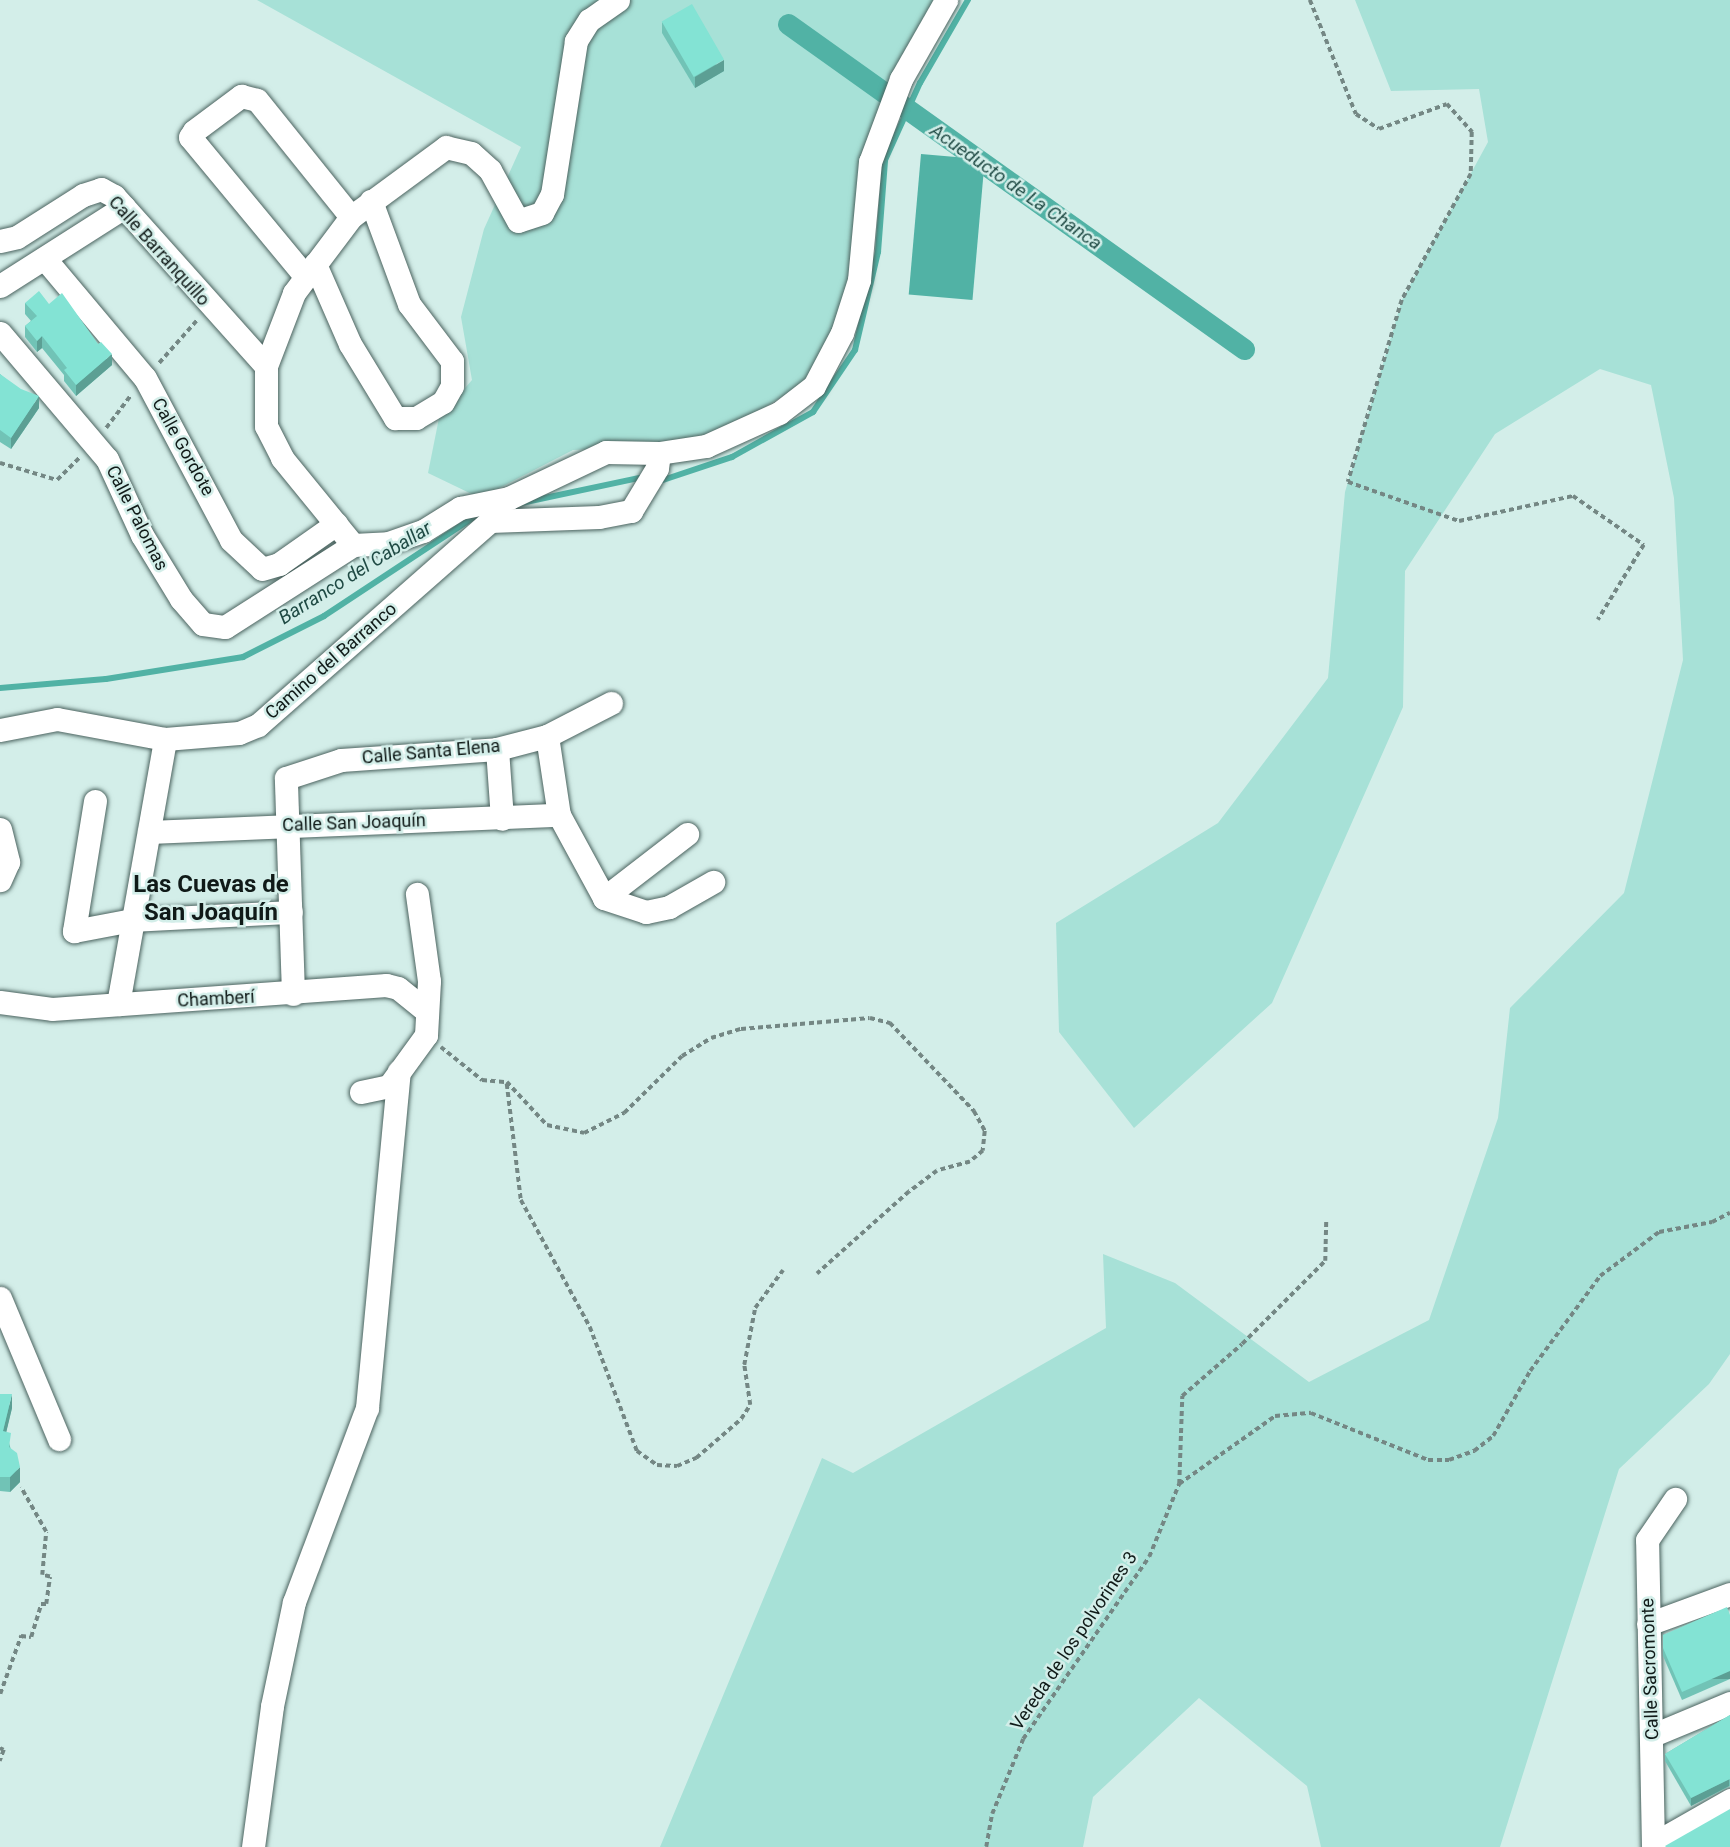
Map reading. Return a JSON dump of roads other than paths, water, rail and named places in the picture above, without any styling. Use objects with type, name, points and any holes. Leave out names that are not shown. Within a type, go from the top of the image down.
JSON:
[{"type":"street","points":[[618,0],[589,20],[576,41],[552,194],[541,213],[518,221],[490,170],[471,153],[446,147],[351,217],[310,270],[266,366],[266,426],[282,458],[352,545],[388,543],[423,531],[460,508],[509,498],[606,452],[658,460],[706,446],[779,413],[814,386],[842,333],[859,280],[870,162],[901,79],[938,4]]},
{"type":"street","points":[[351,217],[257,100],[241,96],[194,131],[191,137],[310,270],[349,344],[394,418],[416,418],[443,402],[452,386],[452,361],[409,304],[372,201]]},
{"type":"street","name":"Calle Barranquillo","points":[[0,241],[18,237],[83,195],[101,189],[124,207],[266,366]]},
{"type":"street","points":[[0,286],[124,207]]},
{"type":"street","name":"Calle Gordote","points":[[45,258],[145,378],[231,540],[254,562],[262,569],[279,564],[336,524]]},
{"type":"street","name":"Calle Palomas","points":[[0,333],[107,459],[142,535],[181,598],[203,624],[225,626],[352,545]]},
{"type":"street","name":"Camino del Barranco","points":[[0,730],[57,719],[165,738],[239,733],[258,725],[490,521],[598,517],[631,511],[643,494],[658,460]]},
{"type":"street","name":"Calle Santa Elena","points":[[287,825],[286,778],[341,760],[497,749],[547,736],[611,703]]},
{"type":"street","points":[[547,736],[559,815],[604,898],[646,912],[668,907],[713,882]]},
{"type":"street","points":[[118,1004],[165,738]]},
{"type":"street","points":[[497,749],[502,819]]},
{"type":"street","points":[[95,801],[74,931],[132,920],[291,912]]},
{"type":"street","name":"Calle San Joaquín","points":[[149,832],[559,815]]},
{"type":"street","points":[[287,825],[293,994]]},
{"type":"street","points":[[0,829],[8,862],[0,880]]},
{"type":"street","points":[[604,898],[687,834]]},
{"type":"street","points":[[361,1093],[389,1086],[426,1035],[424,1009],[429,981],[417,894]]},
{"type":"street","name":"Chamberí","points":[[0,1002],[52,1009],[293,994],[386,985],[398,988],[424,1009]]},
{"type":"street","points":[[253,1847],[272,1706],[294,1602],[367,1408],[399,1072]]},
{"type":"street","points":[[0,1298],[58,1439]]},
{"type":"street","name":"Calle Sacromonte","points":[[1653,1845],[1653,1735],[1647,1540],[1675,1499]]},
{"type":"street","points":[[1648,1624],[1730,1594]]},
{"type":"street","points":[[1653,1735],[1730,1703]]},
{"type":"street","points":[[1653,1845],[1730,1800]]},
{"type":"waterway","name":"Barranco del Caballar","points":[[663,480],[732,457],[813,412],[855,350],[878,252],[885,160],[920,83],[968,0]]},
{"type":"waterway","name":"Acueducto de La Chanca","points":[[788,24],[1244,349]]},
{"type":"waterway","name":"Barranco del Caballar","points":[[521,503],[639,478]]},
{"type":"waterway","name":"Barranco del Caballar","points":[[0,688],[106,679],[243,657],[324,616],[480,513]]},
{"type":"district","name":"Las Cuevas de San Joaquín","points":[[211,899]]}]
